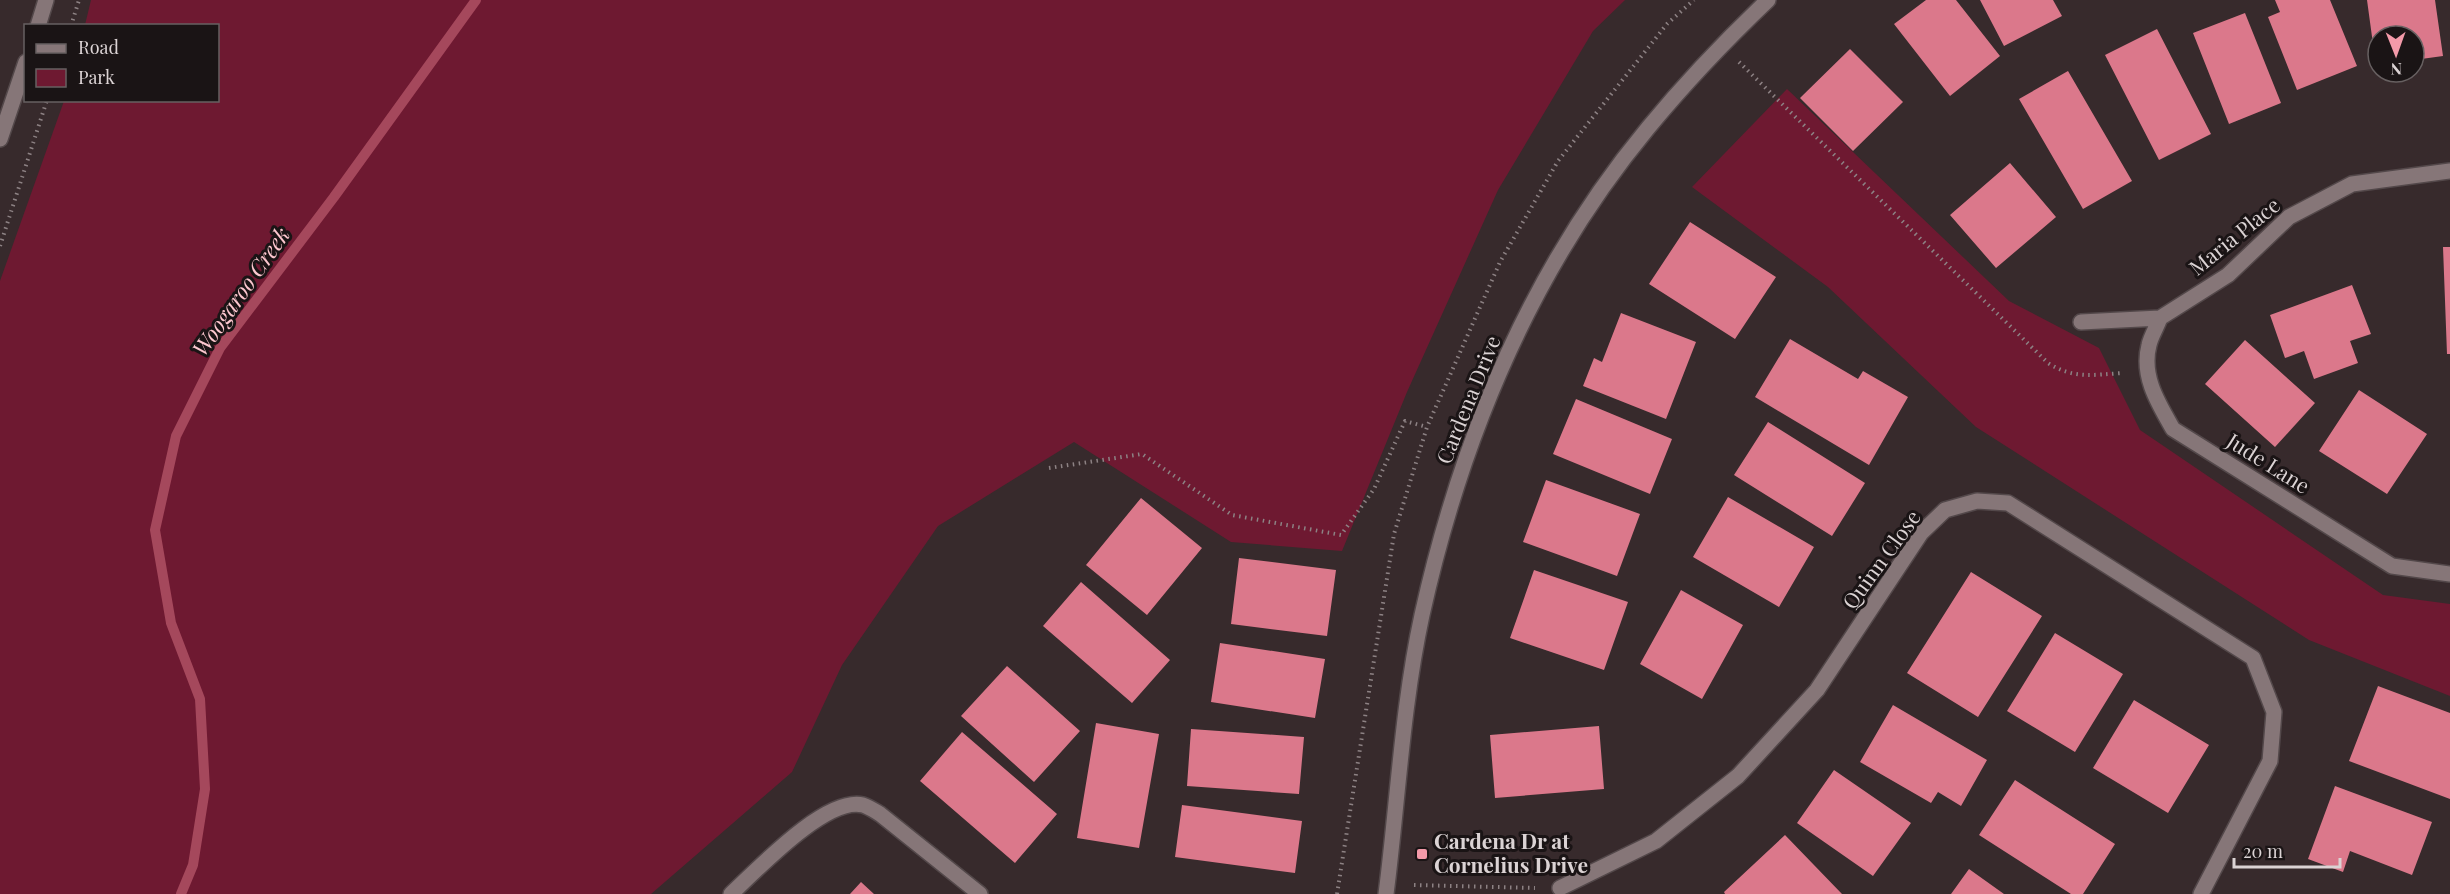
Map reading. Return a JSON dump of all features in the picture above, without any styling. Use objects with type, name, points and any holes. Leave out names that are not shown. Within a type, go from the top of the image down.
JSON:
[{"type":"street","points":[[39,24],[46,0]]},
{"type":"street","name":"Cardena Drive","points":[[1387,889],[1409,691],[1422,617],[1439,544],[1468,452],[1495,380],[1545,280],[1598,196],[1647,129],[1721,45],[1768,0]]},
{"type":"street","points":[[0,139],[24,68]]},
{"type":"street","name":"Maria Place","points":[[2081,322],[2160,318],[2228,275],[2289,217],[2352,184],[2450,171]]},
{"type":"street","name":"Jude Lane","points":[[2160,318],[2149,345],[2146,372],[2157,402],[2173,429],[2392,566],[2450,574]]},
{"type":"street","name":"Quinn Close","points":[[1560,888],[1656,841],[1738,777],[1817,690],[1921,533],[1945,510],[1977,501],[2007,503],[2253,658],[2274,712],[2270,761],[2201,894]]},
{"type":"street","points":[[731,894],[795,834],[836,808],[862,805],[880,814],[980,894]]},
{"type":"path","points":[[72,24],[79,0]]},
{"type":"path","points":[[1721,45],[2048,363],[2062,373],[2077,375],[2146,372]]},
{"type":"path","points":[[0,246],[46,102]]},
{"type":"path","points":[[1049,468],[1142,454],[1232,515],[1341,535],[1374,489],[1405,421],[1427,427]]},
{"type":"path","points":[[1387,889],[1560,888]]},
{"type":"green space","points":[[91,0],[1625,0],[1593,31],[1498,190],[1407,392],[1342,551],[1231,542],[1074,442],[938,526],[842,665],[792,772],[651,894],[0,894],[0,281],[64,102],[219,102],[219,24],[85,24]]},
{"type":"green space","points":[[1787,89],[2009,301],[2099,348],[2140,430],[2383,595],[2450,604],[2450,696],[2309,640],[1976,427],[1828,287],[1692,187]]},
{"type":"building","points":[[1926,0],[1956,0],[2000,56],[1950,96],[1894,24]]},
{"type":"building","points":[[1980,0],[2053,0],[2062,16],[2004,46]]},
{"type":"building","points":[[2275,0],[2330,0],[2357,66],[2297,90],[2268,17],[2280,12]]},
{"type":"building","points":[[2367,0],[2435,0],[2443,56],[2426,58],[2426,24],[2370,24]]},
{"type":"building","points":[[2245,13],[2281,103],[2229,124],[2193,33]]},
{"type":"building","points":[[2157,29],[2211,134],[2159,160],[2105,55]]},
{"type":"building","points":[[1850,49],[1903,102],[1853,151],[1800,98]]},
{"type":"building","points":[[2068,71],[2132,181],[2083,209],[2019,99]]},
{"type":"building","points":[[2010,163],[2056,217],[1996,268],[1950,215]]},
{"type":"building","points":[[1690,222],[1776,277],[1735,339],[1649,284]]},
{"type":"building","points":[[2443,247],[2450,247],[2450,354],[2447,354]]},
{"type":"building","points":[[2352,285],[2371,334],[2350,341],[2358,363],[2314,379],[2304,351],[2285,358],[2270,315]]},
{"type":"building","points":[[1621,313],[1696,342],[1666,419],[1583,386],[1594,358],[1602,362]]},
{"type":"building","points":[[1790,339],[1858,379],[1863,371],[1908,397],[1869,465],[1755,397]]},
{"type":"building","points":[[2245,340],[2315,403],[2275,447],[2205,384]]},
{"type":"building","points":[[2359,390],[2427,434],[2387,494],[2319,451]]},
{"type":"building","points":[[1576,399],[1672,439],[1650,494],[1553,454]]},
{"type":"building","points":[[1768,422],[1865,483],[1832,536],[1734,475]]},
{"type":"building","points":[[1546,480],[1640,514],[1617,576],[1523,542]]},
{"type":"building","points":[[1728,497],[1814,547],[1779,607],[1693,557]]},
{"type":"building","points":[[1141,498],[1202,548],[1147,615],[1086,565]]},
{"type":"building","points":[[1239,558],[1336,570],[1327,636],[1231,624]]},
{"type":"building","points":[[1534,570],[1628,602],[1604,670],[1510,638]]},
{"type":"building","points":[[1971,572],[2042,616],[1978,717],[1907,673]]},
{"type":"building","points":[[1081,582],[1170,660],[1132,703],[1043,626]]},
{"type":"building","points":[[1681,590],[1743,625],[1702,699],[1640,664]]},
{"type":"building","points":[[2055,633],[2123,674],[2075,752],[2007,711]]},
{"type":"building","points":[[1220,643],[1325,659],[1315,718],[1211,702]]},
{"type":"building","points":[[1007,666],[1080,731],[1034,782],[961,716]]},
{"type":"building","points":[[2378,686],[2450,713],[2450,799],[2349,761]]},
{"type":"building","points":[[2134,700],[2209,745],[2168,813],[2093,768]]},
{"type":"building","points":[[1893,705],[1987,760],[1961,806],[1938,792],[1931,803],[1860,762]]},
{"type":"building","points":[[1096,723],[1159,734],[1139,848],[1077,838]]},
{"type":"building","points":[[1599,726],[1604,789],[1495,798],[1490,735]]},
{"type":"building","points":[[1191,729],[1304,737],[1299,794],[1187,786]]},
{"type":"building","points":[[962,732],[1057,814],[1015,863],[920,781]]},
{"type":"building","points":[[1834,770],[1911,823],[1873,876],[1797,823]]},
{"type":"building","points":[[2015,780],[2115,844],[2083,894],[2071,894],[1979,835]]},
{"type":"building","points":[[2335,786],[2432,822],[2412,875],[2350,851],[2343,872],[2308,859]]},
{"type":"building","points":[[1182,805],[1302,821],[1295,873],[1175,857]]},
{"type":"building","points":[[1785,835],[1842,894],[1725,894],[1724,892]]},
{"type":"building","points":[[1969,869],[2004,894],[1951,894]]},
{"type":"building","points":[[861,882],[874,894],[850,894]]},
{"type":"waterway","name":"Woogaroo Creek","points":[[181,894],[193,865],[205,789],[200,699],[171,623],[155,530],[176,436],[220,348],[334,197],[476,0]]},
{"type":"place","name":"Cardena Dr at Cornelius Drive","points":[[1422,854]]}]
